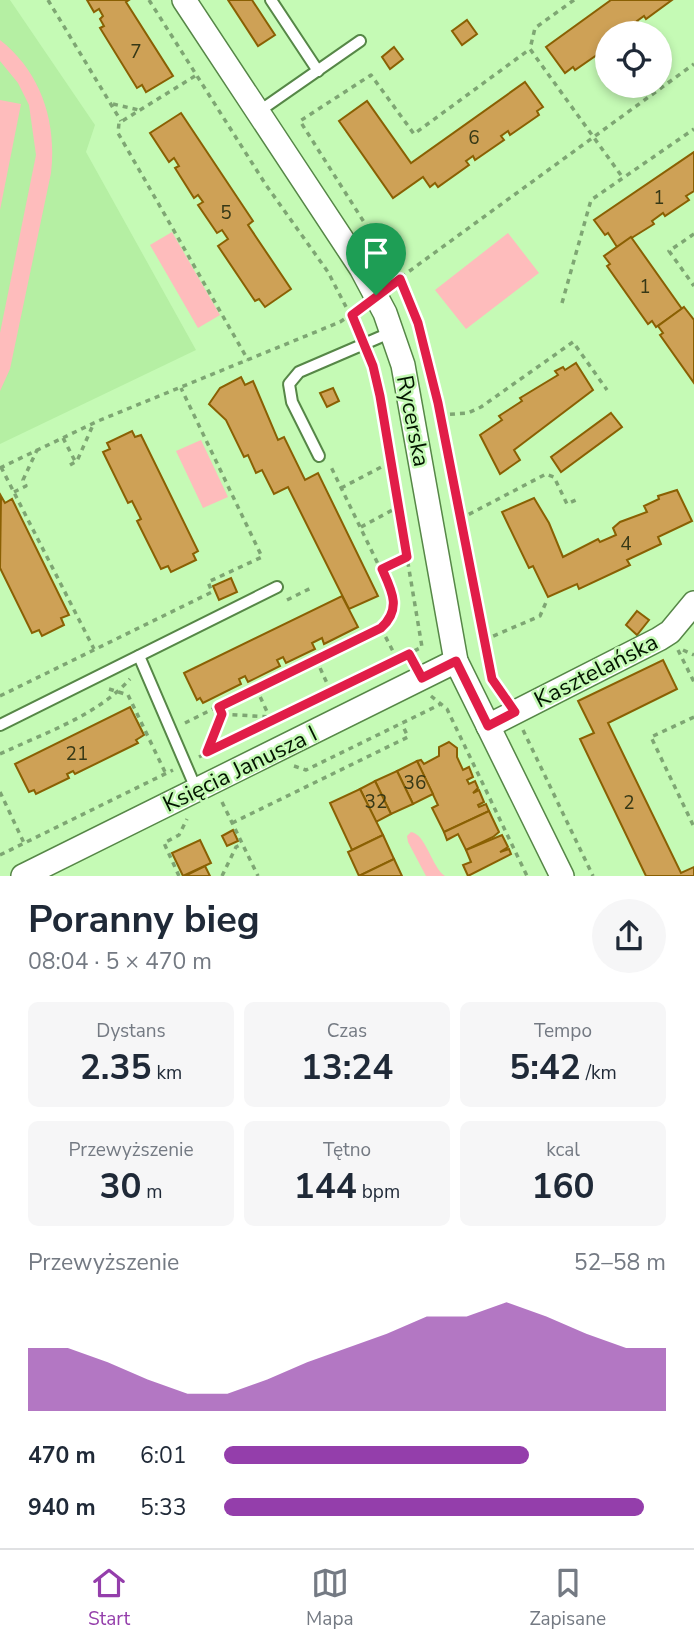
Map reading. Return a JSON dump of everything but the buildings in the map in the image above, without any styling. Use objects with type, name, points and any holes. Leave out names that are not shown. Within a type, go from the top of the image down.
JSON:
[{"type":"street","name":"Rycerska","points":[[184,0],[376,295],[392,332],[411,405],[456,661],[562,876]]},
{"type":"street","name":"Kasztelańska","points":[[488,726],[659,639],[670,632],[694,603]]},
{"type":"street","name":"Księcia Janusza I","points":[[23,876],[193,801],[456,661]]},
{"type":"lane","points":[[271,0],[318,71]]},
{"type":"lane","points":[[258,112],[360,41]]},
{"type":"lane","points":[[318,456],[292,402],[289,384],[299,372],[392,332]]},
{"type":"lane","points":[[0,725],[276,587]]},
{"type":"lane","points":[[139,656],[184,764],[193,801]]},
{"type":"path","points":[[48,0],[121,121]]},
{"type":"path","points":[[0,855],[271,719],[422,647],[380,396],[352,315],[328,272],[266,185],[149,0]]},
{"type":"path","points":[[574,0],[535,28],[530,49],[414,134],[371,75],[300,121],[400,279],[418,323],[440,415],[492,679],[515,712],[593,876]]},
{"type":"path","points":[[530,49],[623,178]]},
{"type":"path","points":[[94,650],[1,467],[94,423],[352,315],[694,64]]},
{"type":"path","points":[[196,75],[121,121],[118,134],[248,360]]},
{"type":"path","points":[[111,103],[140,110]]},
{"type":"path","points":[[562,303],[591,201],[694,129]]},
{"type":"path","points":[[694,234],[669,251],[694,286]]},
{"type":"path","points":[[440,415],[468,413],[481,407],[573,342],[607,390]]},
{"type":"path","points":[[0,696],[212,592],[208,582],[262,556],[181,388]]},
{"type":"path","points":[[63,438],[73,463],[94,423]]},
{"type":"path","points":[[14,492],[26,486],[23,480],[37,450]]},
{"type":"path","points":[[170,730],[381,628],[388,621],[395,602],[382,569],[328,460],[318,456]]},
{"type":"path","points":[[341,488],[391,462]]},
{"type":"path","points":[[460,519],[546,474],[554,477],[567,504],[580,498]]},
{"type":"path","points":[[361,527],[398,507]]},
{"type":"path","points":[[382,569],[407,557]]},
{"type":"path","points":[[484,640],[540,617],[547,600]]},
{"type":"path","points":[[381,628],[397,659]]},
{"type":"path","points":[[674,642],[694,682]]},
{"type":"path","points":[[316,659],[331,692]]},
{"type":"path","points":[[422,678],[433,699],[447,709],[527,876]]},
{"type":"path","points":[[86,682],[128,695],[166,774]]},
{"type":"path","points":[[256,688],[271,719]]},
{"type":"path","points":[[207,752],[222,714],[219,707]]},
{"type":"path","points":[[222,714],[271,719]]},
{"type":"path","points":[[694,717],[651,737],[694,827]]},
{"type":"path","points":[[232,823],[408,737],[402,724]]},
{"type":"path","points":[[0,792],[24,843]]},
{"type":"path","points":[[219,796],[258,876]]},
{"type":"path","points":[[179,876],[164,844],[180,835],[193,801]]},
{"type":"path","points":[[222,876],[236,848],[242,844]]},
{"type":"shaded area","points":[[0,0],[10,0],[95,125],[86,152],[196,350],[0,444]]},
{"type":"shaded area","points":[[0,40],[26,67],[36,83],[48,117],[52,154],[51,173],[10,369],[0,391],[0,333],[36,155],[29,105],[18,83],[0,61]]},
{"type":"shaded area","points":[[0,100],[21,104],[0,210]]},
{"type":"shaded area","points":[[172,232],[220,315],[198,328],[150,245]]},
{"type":"shaded area","points":[[508,233],[539,273],[466,329],[435,290]]},
{"type":"shaded area","points":[[201,440],[228,497],[203,508],[176,451]]},
{"type":"shaded area","points":[[411,832],[421,839],[436,866],[445,876],[426,876],[408,842],[407,836]]},
{"type":"route","points":[[400,279],[418,323],[438,403],[492,679],[508,698],[515,712],[488,726],[456,661],[422,678],[409,654],[207,752],[222,714],[219,707],[381,628],[394,610],[391,587],[382,569],[407,557],[380,396],[373,366],[352,315],[376,295],[400,279]]}]
